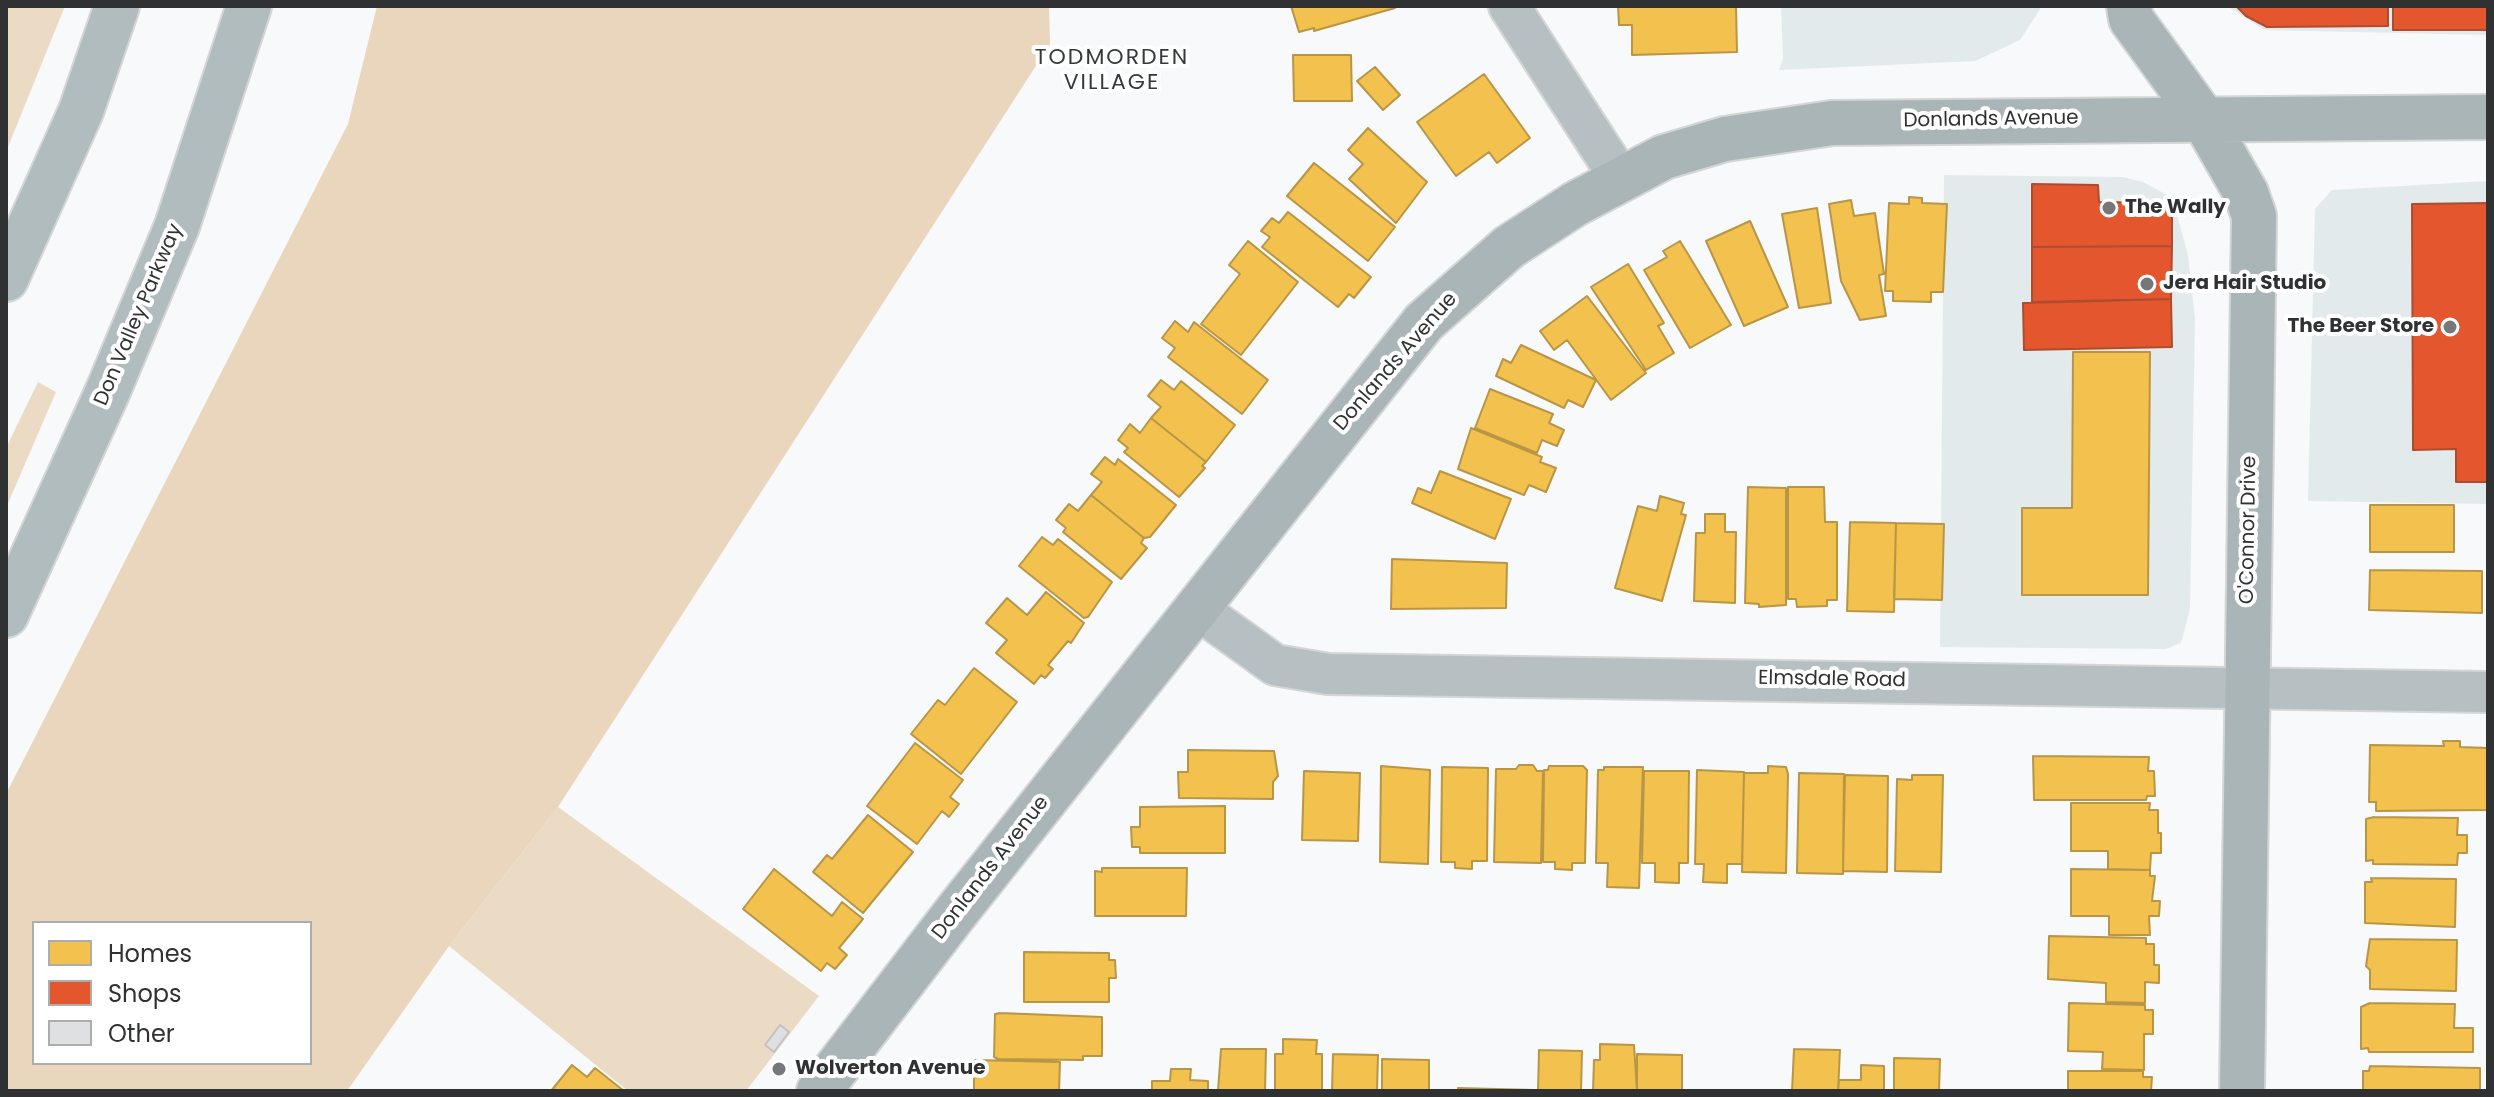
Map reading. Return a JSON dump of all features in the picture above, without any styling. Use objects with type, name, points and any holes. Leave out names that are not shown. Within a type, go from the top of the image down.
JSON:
[{"type":"highway","points":[[6,279],[81,111],[117,6]]},
{"type":"highway","name":"Don Valley Parkway","points":[[6,615],[107,393],[177,226],[249,6]]},
{"type":"street","points":[[1509,6],[1620,178]]},
{"type":"street","name":"O'Connor Drive","points":[[2129,6],[2131,19],[2203,118],[2246,193],[2254,216],[2242,1091]]},
{"type":"street","name":"Donlands Avenue","points":[[819,1091],[1398,353],[1450,296],[1509,247],[1620,178],[1664,157],[1725,139],[1832,123],[2488,117]]},
{"type":"street","name":"Elmsdale Road","points":[[1196,608],[1275,665],[1297,672],[2488,692]]},
{"type":"shaded area","points":[[6,6],[65,6],[6,152]]},
{"type":"shaded area","points":[[377,6],[1049,6],[1050,44],[558,807],[449,946],[347,1091],[6,1091],[6,794],[348,124]]},
{"type":"shaded area","points":[[1781,6],[2042,6],[2020,40],[1975,61],[1779,70],[1783,58]]},
{"type":"shaded area","points":[[2227,6],[2488,6],[2488,35],[2264,30]]},
{"type":"shaded area","points":[[1944,175],[2123,177],[2143,182],[2167,195],[2177,215],[2188,255],[2195,319],[2190,609],[2181,643],[2166,649],[1940,647]]},
{"type":"shaded area","points":[[2488,181],[2488,504],[2308,501],[2315,209],[2332,190]]},
{"type":"shaded area","points":[[38,382],[56,392],[6,508],[6,448]]},
{"type":"shaded area","points":[[558,807],[819,996],[746,1091],[628,1091],[449,946]]},
{"type":"building: Homes","points":[[1291,6],[1395,8],[1314,31],[1314,28],[1299,32]]},
{"type":"building: Homes","points":[[1618,6],[1736,6],[1737,52],[1632,55],[1632,25],[1619,25]]},
{"type":"building: Homes","points":[[1293,55],[1351,55],[1352,101],[1294,101]]},
{"type":"building: Homes","points":[[1375,67],[1400,95],[1383,110],[1357,81]]},
{"type":"building: Homes","points":[[1484,74],[1530,138],[1497,163],[1489,152],[1456,176],[1417,122]]},
{"type":"building: Homes","points":[[1368,128],[1427,182],[1396,223],[1349,179],[1363,164],[1348,150]]},
{"type":"building: Homes","points":[[1314,163],[1395,227],[1368,261],[1287,196]]},
{"type":"building: Homes","points":[[1909,197],[1922,198],[1922,203],[1947,204],[1943,292],[1931,292],[1931,302],[1893,301],[1893,291],[1885,291],[1889,203],[1909,204]]},
{"type":"building: Homes","points":[[1851,200],[1854,216],[1875,213],[1884,274],[1879,275],[1886,316],[1860,320],[1841,281],[1829,204]]},
{"type":"building: Homes","points":[[1817,208],[1831,303],[1799,308],[1782,214]]},
{"type":"building: Homes","points":[[1288,212],[1371,277],[1354,298],[1349,294],[1338,307],[1262,247],[1270,237],[1261,231],[1272,218],[1279,223]]},
{"type":"building: Homes","points":[[1750,221],[1788,307],[1744,326],[1706,241]]},
{"type":"building: Homes","points":[[1248,241],[1298,282],[1241,355],[1201,324],[1240,274],[1229,265]]},
{"type":"building: Homes","points":[[1680,241],[1731,325],[1690,348],[1644,270],[1667,257],[1663,251]]},
{"type":"building: Homes","points":[[1628,264],[1664,323],[1658,326],[1674,353],[1646,370],[1591,287]]},
{"type":"building: Homes","points":[[1587,296],[1646,373],[1611,400],[1567,340],[1554,350],[1540,331]]},
{"type":"building: Homes","points":[[1175,321],[1188,332],[1194,322],[1268,380],[1242,414],[1168,357],[1175,348],[1162,338]]},
{"type":"building: Homes","points":[[1521,345],[1596,380],[1583,407],[1568,400],[1564,408],[1496,376],[1503,359],[1511,363]]},
{"type":"building: Homes","points":[[2073,352],[2150,352],[2148,595],[2022,595],[2022,508],[2072,508]]},
{"type":"building: Homes","points":[[1161,380],[1174,390],[1181,381],[1235,425],[1206,462],[1151,418],[1161,407],[1148,396]]},
{"type":"building: Homes","points":[[1490,389],[1553,414],[1549,423],[1564,430],[1557,446],[1542,440],[1537,453],[1475,428]]},
{"type":"building: Homes","points":[[1151,418],[1206,462],[1202,466],[1205,468],[1179,497],[1124,452],[1128,448],[1118,440],[1130,424],[1140,433]]},
{"type":"building: Homes","points":[[1471,428],[1542,457],[1540,462],[1556,468],[1546,492],[1529,485],[1524,495],[1458,469]]},
{"type":"building: Homes","points":[[1105,457],[1115,465],[1118,459],[1176,505],[1150,537],[1144,538],[1091,495],[1102,482],[1091,474]]},
{"type":"building: Homes","points":[[1440,471],[1511,499],[1495,539],[1412,503],[1418,488],[1431,493]]},
{"type":"building: Homes","points":[[1748,487],[1786,488],[1786,605],[1759,607],[1759,604],[1745,603]]},
{"type":"building: Homes","points":[[1788,487],[1824,487],[1825,522],[1837,522],[1837,600],[1827,600],[1827,606],[1797,607],[1796,599],[1788,599]]},
{"type":"building: Homes","points":[[1091,495],[1144,538],[1141,543],[1147,548],[1121,579],[1063,532],[1066,528],[1056,520],[1069,504],[1078,511]]},
{"type":"building: Homes","points":[[1660,496],[1684,503],[1681,514],[1686,515],[1662,601],[1615,588],[1638,506],[1657,511]]},
{"type":"building: Homes","points":[[2370,505],[2454,505],[2454,552],[2370,552]]},
{"type":"building: Homes","points":[[1705,514],[1725,514],[1725,532],[1736,532],[1735,603],[1694,601],[1696,533],[1705,533]]},
{"type":"building: Homes","points":[[1850,522],[1896,523],[1894,612],[1847,611]]},
{"type":"building: Homes","points":[[1896,523],[1944,524],[1942,600],[1894,599]]},
{"type":"building: Homes","points":[[1042,537],[1053,545],[1058,539],[1112,582],[1088,617],[1084,618],[1019,566]]},
{"type":"building: Homes","points":[[1392,559],[1507,563],[1506,608],[1391,609]]},
{"type":"building: Homes","points":[[2370,570],[2482,571],[2482,613],[2369,610]]},
{"type":"building: Homes","points":[[1046,592],[1084,623],[1071,643],[1068,641],[1048,665],[1053,669],[1045,678],[1041,675],[1034,684],[996,653],[1007,640],[986,623],[1007,598],[1027,615]]},
{"type":"building: Homes","points":[[974,668],[1017,702],[961,774],[911,734],[938,700],[945,705]]},
{"type":"building: Homes","points":[[2443,741],[2460,741],[2460,747],[2488,748],[2488,810],[2376,811],[2376,802],[2369,802],[2370,745],[2444,746]]},
{"type":"building: Homes","points":[[915,743],[963,780],[950,797],[959,804],[949,817],[942,811],[917,844],[867,806]]},
{"type":"building: Homes","points":[[1188,750],[1274,751],[1278,776],[1273,782],[1273,799],[1179,798],[1178,772],[1188,772]]},
{"type":"building: Homes","points":[[2033,756],[2149,757],[2148,771],[2154,771],[2155,796],[2147,796],[2146,800],[2034,800]]},
{"type":"building: Homes","points":[[1519,765],[1533,765],[1537,771],[1543,771],[1541,863],[1494,862],[1496,769],[1516,769]]},
{"type":"building: Homes","points":[[1381,766],[1430,770],[1428,864],[1380,862]]},
{"type":"building: Homes","points":[[1549,766],[1583,766],[1587,770],[1585,863],[1572,863],[1572,870],[1555,869],[1555,862],[1543,862],[1544,770],[1548,770]]},
{"type":"building: Homes","points":[[1768,766],[1786,767],[1788,774],[1786,873],[1742,872],[1744,773],[1768,773]]},
{"type":"building: Homes","points":[[1442,767],[1488,768],[1487,861],[1472,861],[1472,869],[1455,868],[1455,862],[1441,862]]},
{"type":"building: Homes","points":[[1604,767],[1643,767],[1639,888],[1607,887],[1608,863],[1596,863],[1598,770],[1604,770]]},
{"type":"building: Homes","points":[[1697,770],[1744,772],[1742,864],[1727,864],[1727,883],[1703,882],[1704,864],[1695,864]]},
{"type":"building: Homes","points":[[1304,771],[1360,773],[1358,841],[1302,840]]},
{"type":"building: Homes","points":[[1644,771],[1689,771],[1688,863],[1679,863],[1679,883],[1655,882],[1655,863],[1642,863]]},
{"type":"building: Homes","points":[[1799,773],[1844,774],[1843,874],[1797,873]]},
{"type":"building: Homes","points":[[1845,775],[1888,776],[1887,872],[1843,871]]},
{"type":"building: Homes","points":[[1912,775],[1943,775],[1941,872],[1895,871],[1897,779],[1912,780]]},
{"type":"building: Homes","points":[[2071,803],[2150,803],[2149,810],[2158,810],[2161,853],[2151,853],[2150,870],[2108,869],[2108,851],[2071,851]]},
{"type":"building: Homes","points":[[1225,806],[1225,853],[1140,853],[1140,847],[1132,847],[1131,827],[1140,827],[1140,807]]},
{"type":"building: Homes","points":[[868,815],[913,852],[863,913],[813,872],[827,855],[832,859]]},
{"type":"building: Homes","points":[[2458,818],[2457,835],[2467,835],[2467,853],[2458,853],[2457,865],[2373,864],[2373,860],[2366,861],[2366,819]]},
{"type":"building: Homes","points":[[1102,868],[1187,868],[1186,916],[1095,916],[1095,871],[1102,872]]},
{"type":"building: Homes","points":[[774,869],[832,916],[842,902],[863,919],[839,948],[847,955],[835,969],[827,963],[821,971],[743,909]]},
{"type":"building: Homes","points":[[2071,869],[2150,870],[2150,876],[2155,876],[2152,901],[2160,901],[2159,916],[2149,916],[2150,935],[2109,935],[2109,916],[2071,916]]},
{"type":"building: Homes","points":[[2371,878],[2456,879],[2455,927],[2365,923],[2365,882],[2372,882]]},
{"type":"building: Homes","points":[[2049,936],[2146,938],[2146,944],[2154,944],[2154,965],[2159,965],[2159,983],[2145,982],[2145,1003],[2106,1002],[2106,983],[2048,979]]},
{"type":"building: Homes","points":[[2370,939],[2457,940],[2456,991],[2370,989],[2370,970],[2366,966]]},
{"type":"building: Homes","points":[[1024,952],[1109,953],[1109,960],[1115,960],[1116,978],[1109,978],[1109,1002],[1024,1002]]},
{"type":"building: Homes","points":[[2069,1003],[2145,1005],[2145,1010],[2153,1010],[2153,1034],[2144,1034],[2144,1070],[2102,1069],[2103,1052],[2068,1051]]},
{"type":"building: Homes","points":[[2370,1003],[2455,1004],[2454,1028],[2473,1028],[2473,1052],[2369,1052],[2368,1048],[2361,1049],[2361,1007]]},
{"type":"building: Homes","points":[[995,1014],[1102,1017],[1102,1056],[1083,1056],[1083,1060],[998,1059],[994,1057]]},
{"type":"building: Homes","points":[[1283,1039],[1317,1040],[1316,1054],[1322,1054],[1322,1091],[1275,1091],[1275,1054],[1283,1054]]},
{"type":"building: Homes","points":[[1600,1044],[1634,1045],[1637,1091],[1593,1091],[1594,1060],[1600,1060]]},
{"type":"building: Homes","points":[[1221,1049],[1266,1049],[1265,1091],[1218,1091]]},
{"type":"building: Homes","points":[[1794,1049],[1840,1050],[1838,1091],[1792,1091]]},
{"type":"building: Homes","points":[[1539,1050],[1582,1051],[1581,1091],[1538,1091]]},
{"type":"building: Homes","points":[[1333,1054],[1378,1055],[1377,1091],[1332,1091]]},
{"type":"building: Homes","points":[[1637,1054],[1682,1055],[1682,1091],[1637,1091]]},
{"type":"building: Homes","points":[[1894,1058],[1940,1059],[1939,1091],[1894,1091]]},
{"type":"building: Homes","points":[[1382,1059],[1429,1060],[1429,1091],[1382,1091]]},
{"type":"building: Homes","points":[[974,1060],[1060,1062],[1059,1091],[974,1091]]},
{"type":"building: Homes","points":[[572,1065],[587,1077],[595,1068],[624,1091],[551,1091]]},
{"type":"building: Homes","points":[[1861,1065],[1884,1066],[1884,1091],[1838,1091],[1839,1080],[1861,1080]]},
{"type":"building: Homes","points":[[2370,1066],[2480,1068],[2480,1091],[2363,1091],[2363,1071],[2369,1071]]},
{"type":"building: Homes","points":[[1171,1069],[1191,1069],[1190,1080],[1208,1081],[1208,1091],[1152,1091],[1152,1081],[1170,1081]]},
{"type":"building: Homes","points":[[2068,1071],[2143,1071],[2143,1077],[2152,1077],[2151,1091],[2068,1091]]},
{"type":"building: Homes","points":[[1458,1088],[1534,1090],[1534,1091],[1458,1091]]},
{"type":"building: Shops","points":[[2236,6],[2388,6],[2388,26],[2267,27],[2246,16]]},
{"type":"building: Shops","points":[[2393,6],[2488,6],[2488,30],[2393,30]]},
{"type":"building: Shops","points":[[2032,184],[2098,185],[2099,202],[2172,203],[2172,246],[2032,247]]},
{"type":"building: Shops","name":"The Beer Store","points":[[2488,203],[2488,482],[2456,482],[2456,449],[2413,450],[2412,204]]},
{"type":"building: Shops","points":[[2172,246],[2171,299],[2032,302],[2032,247]]},
{"type":"building: Shops","points":[[2171,299],[2172,347],[2024,350],[2023,303]]},
{"type":"building: Other","points":[[780,1025],[789,1032],[774,1052],[765,1045]]},
{"type":"place","name":"The Wally","points":[[2109,208]]},
{"type":"place","name":"Jera Hair Studio","points":[[2147,284]]},
{"type":"place","name":"The Beer Store","points":[[2450,327]]},
{"type":"place","name":"Wolverton Avenue","points":[[779,1069]]},
{"type":"district","name":"TODMORDEN VILLAGE","points":[[1112,70]]}]
